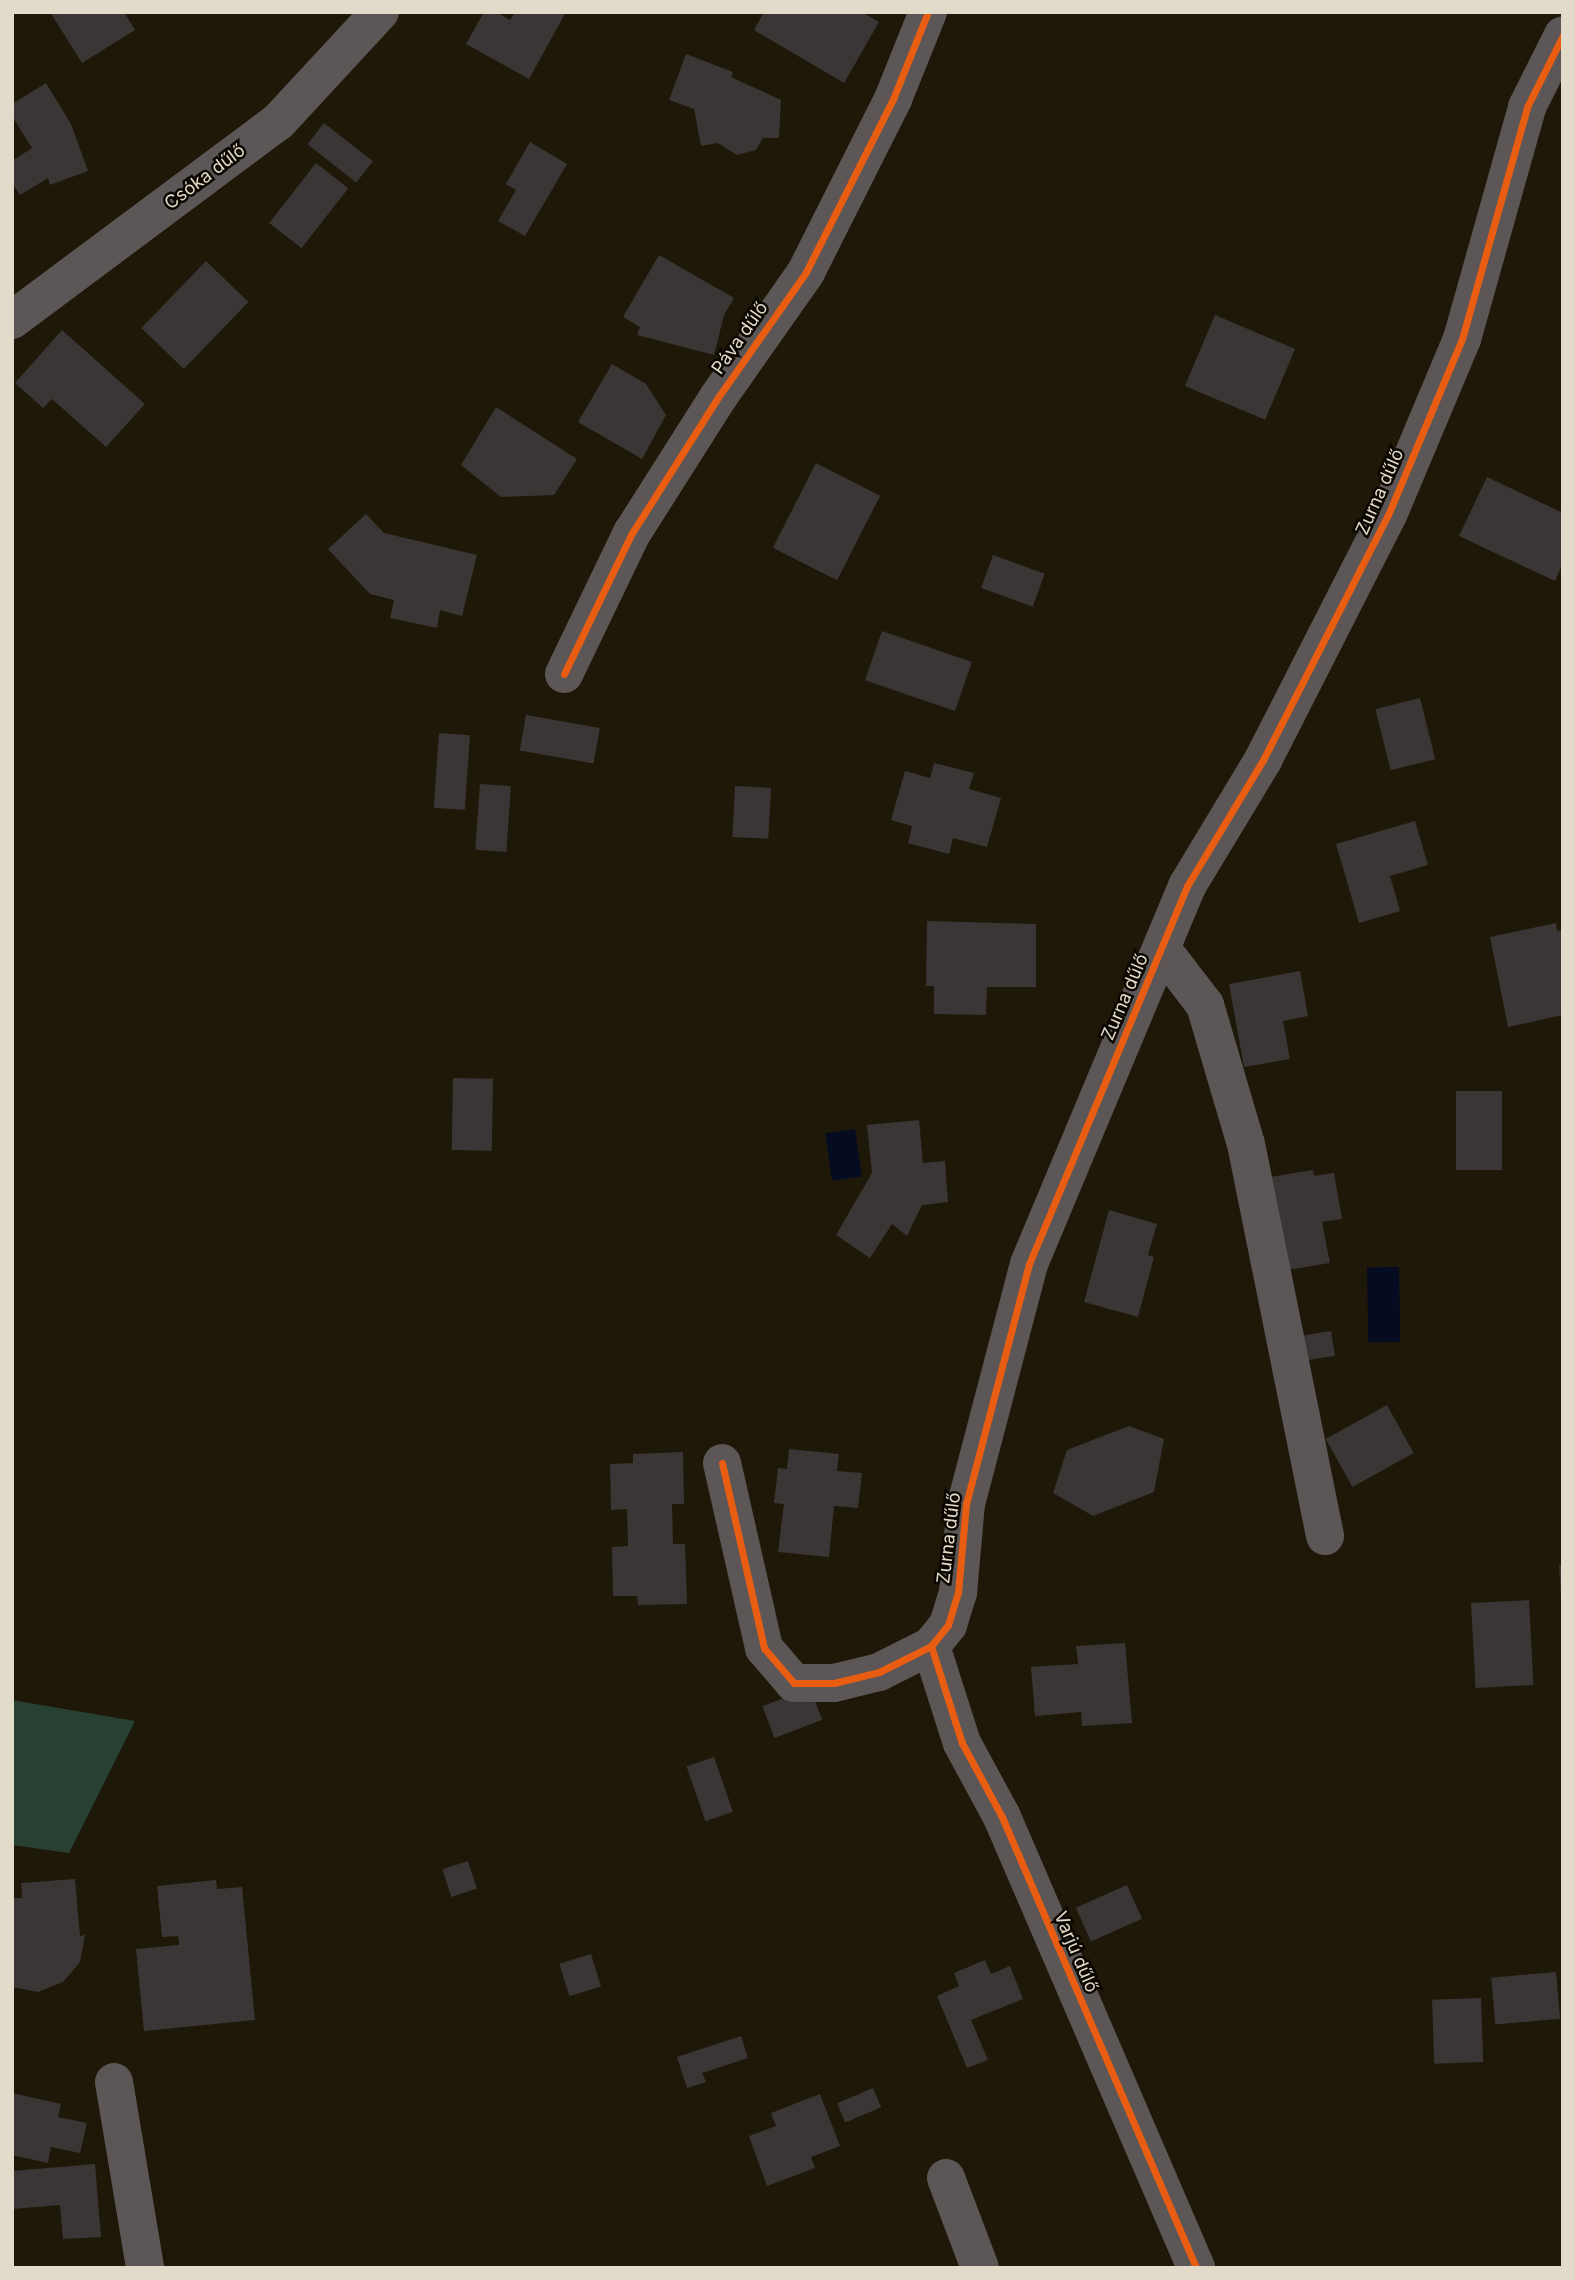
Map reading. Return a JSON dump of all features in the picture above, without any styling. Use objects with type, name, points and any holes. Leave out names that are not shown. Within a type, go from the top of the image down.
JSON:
[{"type":"street","name":"Csóka dűlő","points":[[12,320],[278,122],[380,12]]},
{"type":"street","name":"Páva dűlő","points":[[564,674],[632,533],[719,396],[806,272],[893,99],[928,12]]},
{"type":"street","name":"Zurna dűlő","points":[[722,1463],[764,1648],[794,1683],[834,1682],[879,1672],[931,1646],[948,1625],[958,1593],[966,1504],[1029,1264],[1188,886],[1263,760],[1388,515],[1462,339],[1545,105],[1563,35]]},
{"type":"street","name":"Zurna dűlő","points":[[1162,949],[1205,1005],[1246,1144],[1325,1536]]},
{"type":"street","name":"Varjú dűlő","points":[[931,1646],[962,1743],[1002,1817],[1196,2268]]},
{"type":"street","points":[[114,2082],[145,2268]]},
{"type":"street","points":[[946,2178],[980,2268]]},
{"type":"green space","points":[[12,1700],[135,1721],[69,1853],[12,1845]]},
{"type":"water","points":[[855,1129],[862,1177],[832,1181],[825,1133]]},
{"type":"water","points":[[1399,1267],[1400,1342],[1368,1343],[1367,1268]]},
{"type":"building","points":[[50,12],[124,12],[135,30],[82,63]]},
{"type":"building","points":[[484,12],[496,12],[510,20],[515,12],[566,12],[529,79],[466,44]]},
{"type":"building","points":[[764,12],[862,12],[879,22],[844,83],[754,30]]},
{"type":"building","points":[[686,54],[733,72],[731,77],[781,100],[779,138],[763,138],[756,150],[737,155],[718,143],[701,146],[694,109],[669,100]]},
{"type":"building","points":[[46,83],[71,124],[88,171],[50,185],[48,178],[20,195],[12,183],[12,161],[32,148],[12,116],[12,104]]},
{"type":"building","points":[[324,123],[373,161],[356,182],[307,144]]},
{"type":"building","points":[[530,142],[567,164],[525,236],[498,221],[516,190],[506,184]]},
{"type":"building","points":[[316,163],[348,188],[302,248],[269,223]]},
{"type":"building","points":[[659,255],[734,298],[724,315],[714,355],[637,335],[640,327],[623,317]]},
{"type":"building","points":[[206,261],[248,302],[184,369],[141,328]]},
{"type":"building","points":[[1215,315],[1295,349],[1265,420],[1185,386]]},
{"type":"building","points":[[62,330],[145,404],[106,447],[52,399],[43,408],[15,383]]},
{"type":"building","points":[[612,364],[646,384],[666,415],[642,459],[578,422]]},
{"type":"building","points":[[496,407],[577,459],[554,495],[501,497],[461,465]]},
{"type":"building","points":[[816,463],[880,496],[837,580],[773,548]]},
{"type":"building","points":[[1487,477],[1563,513],[1563,563],[1555,581],[1459,536]]},
{"type":"building","points":[[366,514],[384,533],[477,555],[462,616],[440,610],[437,628],[390,618],[394,600],[370,594],[328,549]]},
{"type":"building","points":[[993,555],[1045,574],[1033,607],[981,588]]},
{"type":"building","points":[[882,631],[972,662],[955,711],[865,680]]},
{"type":"building","points":[[1420,698],[1435,759],[1391,770],[1375,709]]},
{"type":"building","points":[[526,715],[600,728],[594,763],[520,750]]},
{"type":"building","points":[[439,733],[470,735],[465,810],[434,808]]},
{"type":"building","points":[[934,763],[974,773],[969,789],[1001,798],[987,847],[953,838],[949,854],[908,843],[912,826],[891,820],[905,771],[930,778]]},
{"type":"building","points":[[480,784],[511,786],[506,852],[475,850]]},
{"type":"building","points":[[735,786],[771,788],[768,839],[732,837]]},
{"type":"building","points":[[1415,821],[1428,865],[1390,876],[1400,911],[1359,923],[1336,844]]},
{"type":"building","points":[[927,921],[1036,924],[1036,987],[987,987],[986,1015],[934,1014],[934,986],[926,986]]},
{"type":"building","points":[[1556,923],[1557,931],[1563,930],[1563,1015],[1508,1027],[1490,937]]},
{"type":"building","points":[[1300,971],[1308,1016],[1283,1021],[1290,1059],[1244,1067],[1229,984]]},
{"type":"building","points":[[453,1078],[493,1079],[492,1151],[452,1150]]},
{"type":"building","points":[[1456,1091],[1502,1091],[1502,1170],[1456,1170]]},
{"type":"building","points":[[919,1120],[923,1163],[945,1161],[948,1202],[922,1205],[907,1236],[892,1224],[870,1258],[836,1235],[872,1173],[867,1125]]},
{"type":"building","points":[[1313,1170],[1314,1176],[1334,1173],[1342,1219],[1322,1222],[1330,1263],[1281,1271],[1264,1178]]},
{"type":"building","points":[[1109,1210],[1157,1224],[1148,1255],[1154,1257],[1138,1317],[1084,1302]]},
{"type":"building","points":[[1331,1331],[1335,1356],[1295,1362],[1291,1337]]},
{"type":"building","points":[[1387,1405],[1414,1453],[1352,1487],[1326,1439]]},
{"type":"building","points":[[1129,1426],[1164,1439],[1154,1492],[1093,1516],[1053,1493],[1067,1450]]},
{"type":"building","points":[[789,1449],[839,1454],[837,1471],[862,1473],[858,1508],[834,1506],[829,1557],[778,1552],[784,1504],[774,1503],[778,1468],[787,1469]]},
{"type":"building","points":[[683,1452],[684,1504],[672,1504],[673,1544],[685,1544],[687,1604],[638,1605],[637,1596],[613,1596],[612,1547],[628,1546],[627,1509],[611,1510],[610,1464],[633,1463],[633,1454]]},
{"type":"building","points":[[1559,1565],[1563,1565],[1563,1597],[1561,1597]]},
{"type":"building","points":[[1529,1600],[1533,1685],[1476,1688],[1471,1603]]},
{"type":"building","points":[[1125,1643],[1132,1723],[1082,1726],[1081,1712],[1035,1716],[1031,1667],[1078,1664],[1076,1646]]},
{"type":"building","points":[[810,1688],[822,1720],[775,1738],[762,1706]]},
{"type":"building","points":[[714,1757],[733,1812],[705,1821],[687,1766]]},
{"type":"building","points":[[468,1861],[477,1889],[451,1897],[442,1869]]},
{"type":"building","points":[[75,1879],[80,1936],[85,1935],[80,1962],[63,1982],[38,1992],[12,1987],[12,1898],[22,1898],[21,1883]]},
{"type":"building","points":[[216,1880],[217,1889],[242,1887],[255,2020],[144,2031],[136,1949],[179,1945],[178,1936],[162,1937],[157,1886]]},
{"type":"building","points":[[1127,1885],[1142,1919],[1091,1942],[1076,1908]]},
{"type":"building","points":[[591,1954],[601,1987],[569,1996],[559,1964]]},
{"type":"building","points":[[985,1960],[991,1974],[1010,1966],[1023,1999],[971,2020],[988,2060],[967,2068],[937,1996],[959,1986],[954,1973]]},
{"type":"building","points":[[1556,1972],[1560,2019],[1495,2024],[1491,1978]]},
{"type":"building","points":[[1481,1998],[1483,2062],[1434,2064],[1432,2000]]},
{"type":"building","points":[[741,2036],[748,2058],[702,2073],[706,2082],[687,2088],[677,2057]]},
{"type":"building","points":[[873,2088],[881,2107],[845,2123],[837,2103]]},
{"type":"building","points":[[12,2093],[61,2104],[58,2117],[87,2123],[80,2153],[51,2147],[48,2163],[12,2155]]},
{"type":"building","points":[[820,2094],[840,2146],[811,2157],[815,2168],[767,2186],[749,2136],[776,2126],[771,2113]]},
{"type":"building","points":[[95,2164],[101,2237],[63,2239],[60,2205],[12,2209],[12,2171]]},
{"type":"cycle path","points":[[564,674],[632,533],[719,396],[806,272],[893,99],[928,12]]},
{"type":"cycle path","points":[[722,1463],[764,1648],[794,1683],[834,1683],[879,1672],[931,1646],[948,1625],[958,1593],[966,1504],[1029,1264],[1187,886],[1263,760],[1388,515],[1462,339],[1527,107],[1563,35]]},
{"type":"cycle path","points":[[931,1646],[962,1743],[1002,1817],[1196,2268]]}]
